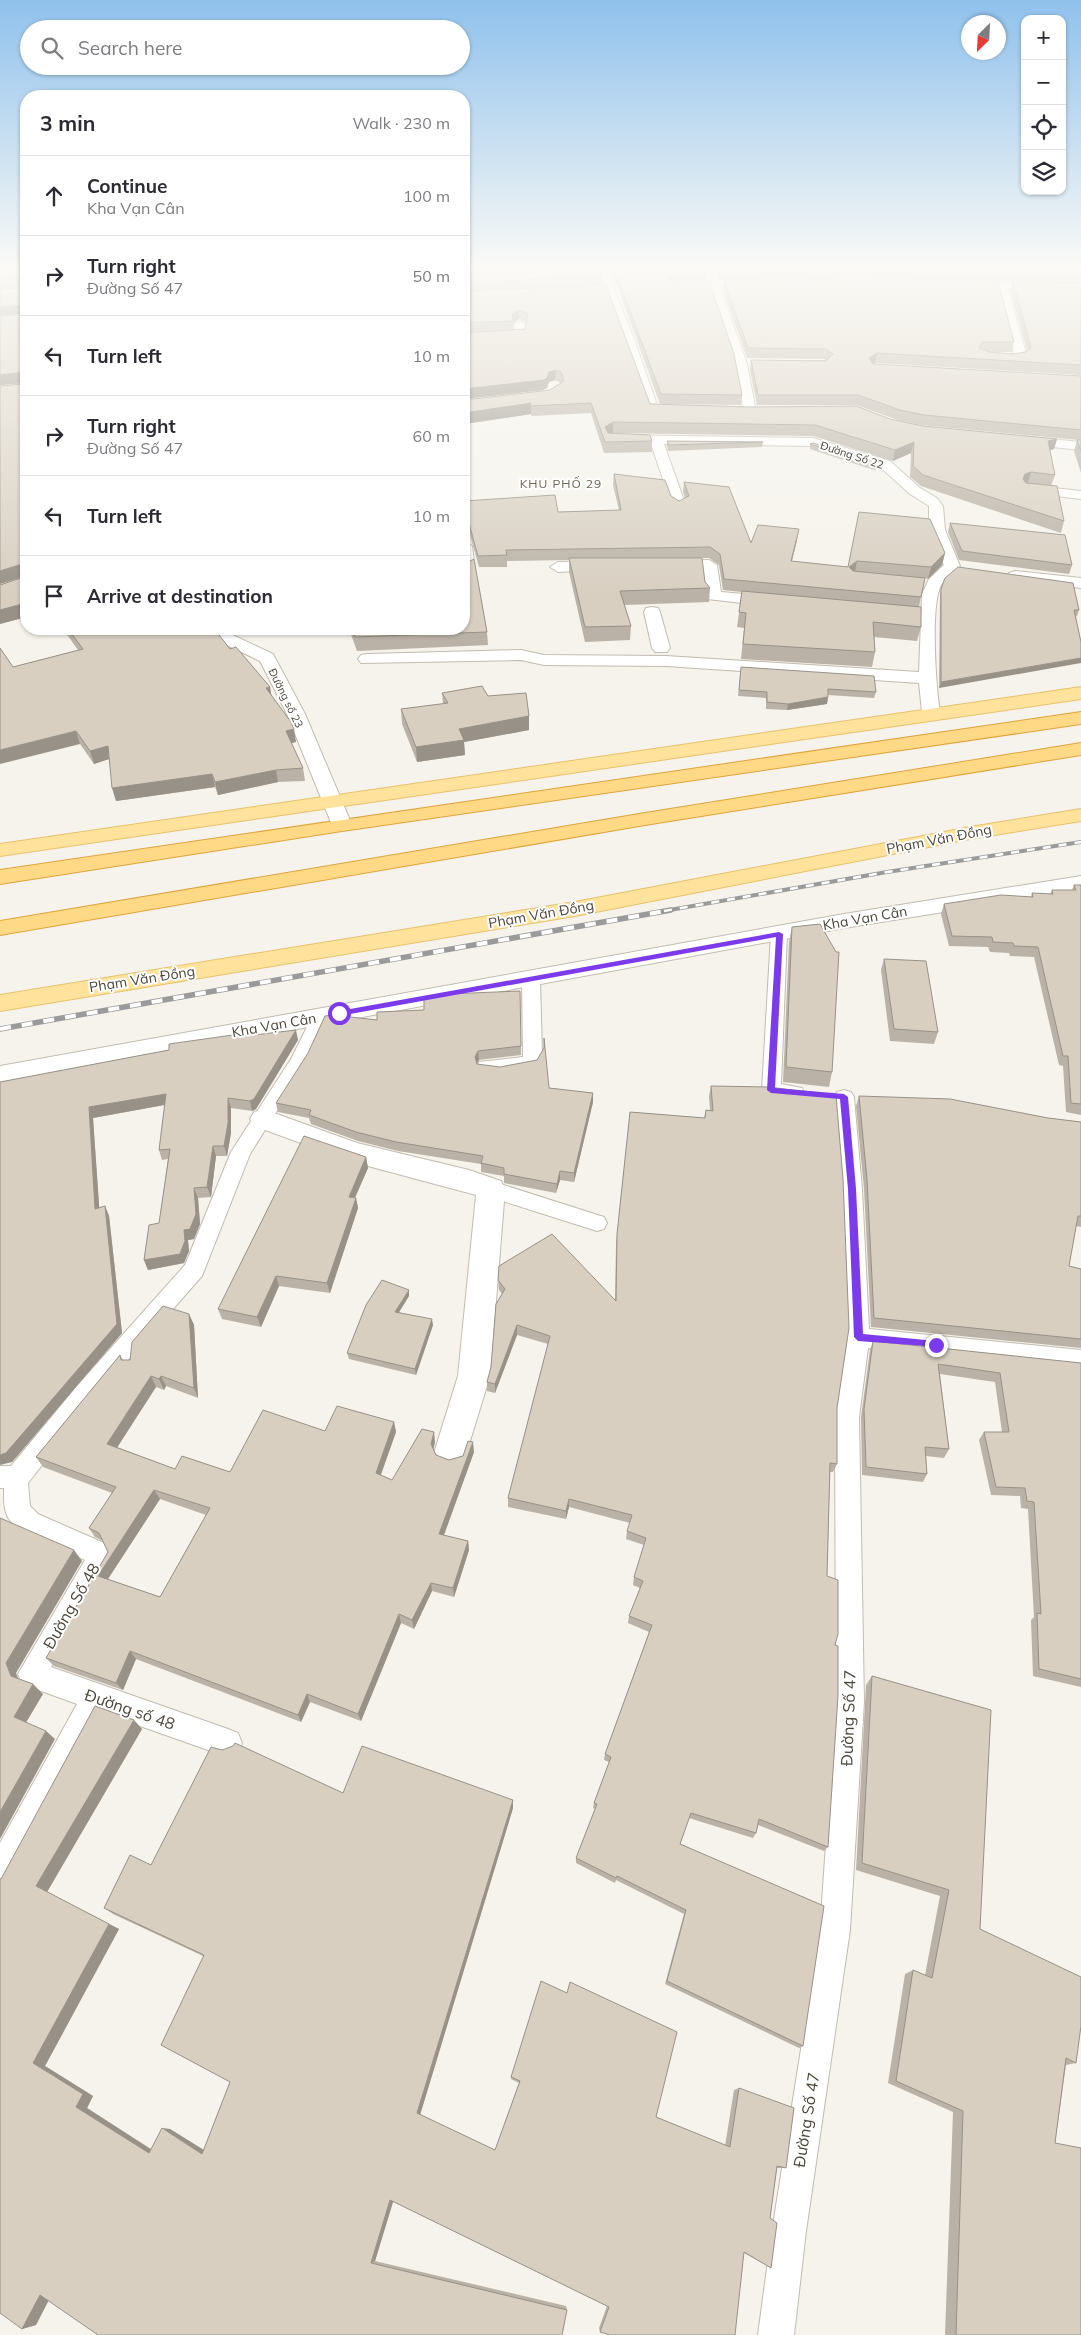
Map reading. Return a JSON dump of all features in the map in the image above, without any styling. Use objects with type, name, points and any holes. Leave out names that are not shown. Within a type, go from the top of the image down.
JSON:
[{"type":"highway","points":[[0,878],[342,824],[1081,718]]},
{"type":"highway","points":[[0,928],[645,819],[1081,749]]},
{"type":"main road","points":[[0,850],[330,800],[619,760],[931,712],[1081,693]]},
{"type":"main road","name":"Phạm Văn Đồng","points":[[0,1003],[575,909],[970,833],[1081,814]]},
{"type":"street","points":[[745,378],[745,412],[768,412]]},
{"type":"street","points":[[651,402],[654,410],[664,410]]},
{"type":"street","name":"Đường Số 22","points":[[612,439],[813,442],[886,459],[914,491],[936,506],[937,530],[952,566]]},
{"type":"street","points":[[656,439],[679,506]]},
{"type":"street","points":[[1006,439],[1081,446]]},
{"type":"street","points":[[1028,490],[1081,495]]},
{"type":"street","points":[[652,566],[709,565],[713,596],[792,603]]},
{"type":"street","points":[[558,567],[624,566]]},
{"type":"street","points":[[931,712],[927,699],[928,585],[952,566],[970,569]]},
{"type":"street","points":[[998,573],[1081,583]]},
{"type":"street","points":[[652,612],[663,654]]},
{"type":"street","points":[[909,614],[929,616]]},
{"type":"street","name":"Đường số 23","points":[[219,635],[267,658],[296,714],[330,800],[342,824]]},
{"type":"street","points":[[367,659],[521,654],[544,660],[663,654],[928,678]]},
{"type":"street","name":"Kha Vạn Cân","points":[[0,1075],[853,919],[1081,883]]},
{"type":"street","points":[[263,1119],[353,1152],[469,1181],[491,1189],[474,1376],[451,1453]]},
{"type":"lane","points":[[642,378],[651,402]]},
{"type":"lane","name":"Đường Số 47","points":[[776,2335],[789,2231],[835,1930],[850,1702],[847,1417],[858,1337],[852,1189],[837,1096],[771,1090],[779,934]]},
{"type":"lane","points":[[486,1067],[521,1065],[530,1062],[533,1056],[531,979]]},
{"type":"lane","points":[[7,1478],[194,1270],[241,1152],[299,1061],[320,1017]]},
{"type":"lane","points":[[491,1189],[597,1223]]},
{"type":"lane","points":[[858,1337],[1081,1360]]},
{"type":"lane","name":"Đường Số 48","points":[[7,1478],[18,1511],[29,1522],[95,1552],[100,1560],[32,1674]]},
{"type":"lane","name":"Đường số 48","points":[[32,1674],[228,1743]]},
{"type":"lane","points":[[0,1873],[96,1697]]},
{"type":"building","points":[[470,378],[547,378],[470,388]]},
{"type":"building","points":[[563,378],[640,378],[650,404],[751,407],[856,406],[890,419],[923,426],[1057,439],[1048,441],[1055,475],[1031,472],[1025,474],[1023,479],[1026,483],[1057,486],[1064,521],[923,475],[913,466],[914,442],[895,450],[815,425],[613,422],[605,427],[608,433],[650,435],[652,441],[605,442],[591,403],[530,406],[531,403],[470,412],[470,399],[550,390],[564,381]]},
{"type":"building","points":[[655,378],[739,378],[742,395],[661,394]]},
{"type":"building","points":[[755,378],[1081,378],[1081,430],[924,415],[900,410],[858,395],[758,395]]},
{"type":"building","points":[[20,384],[20,565],[0,571],[0,386]]},
{"type":"building","points":[[1077,440],[1081,440],[1081,451]]},
{"type":"building","points":[[667,441],[763,442],[669,445]]},
{"type":"building","points":[[813,443],[879,463],[875,465],[810,444]]},
{"type":"building","points":[[614,474],[665,480],[671,496],[679,501],[689,496],[684,482],[729,487],[751,543],[758,525],[799,529],[791,561],[848,567],[859,512],[930,519],[945,553],[931,567],[857,561],[849,567],[853,571],[925,578],[921,597],[724,579],[720,554],[710,547],[506,550],[507,555],[478,556],[470,527],[470,501],[555,495],[558,512],[621,510]]},
{"type":"building","points":[[950,523],[1065,535],[1072,565],[962,551]]},
{"type":"building","points":[[569,558],[702,558],[705,582],[710,588],[620,591],[631,626],[585,627]]},
{"type":"building","points":[[474,559],[487,632],[470,633],[470,561]]},
{"type":"building","points":[[958,567],[1073,583],[1079,610],[1074,610],[1081,642],[1081,658],[941,682],[941,589],[945,578]]},
{"type":"building","points":[[20,578],[20,605],[0,610],[0,585]]},
{"type":"building","points":[[742,591],[921,607],[921,627],[873,622],[875,652],[743,644],[746,613],[739,612]]},
{"type":"building","points":[[72,635],[219,635],[230,649],[236,647],[270,687],[266,688],[294,729],[286,731],[303,768],[276,770],[215,782],[212,774],[112,788],[108,746],[90,751],[76,731],[0,750],[0,648],[13,667],[83,649]]},
{"type":"building","points":[[354,635],[408,635],[355,637]]},
{"type":"building","points":[[741,667],[874,676],[876,692],[828,689],[828,697],[788,704],[767,702],[767,692],[739,690]]},
{"type":"building","points":[[482,686],[488,696],[526,693],[529,716],[459,729],[464,740],[416,747],[401,709],[448,703],[442,693]]},
{"type":"building","points":[[1074,885],[1081,885],[1081,1104],[1071,1103],[1068,1056],[1063,1056],[1038,947],[1014,946],[1013,943],[993,942],[992,937],[952,936],[944,904],[1001,895],[1033,897],[1032,893],[1053,894],[1052,890],[1076,890]]},
{"type":"building","points":[[820,924],[836,952],[839,952],[832,1072],[786,1067],[792,927]]},
{"type":"building","points":[[884,959],[926,961],[938,1032],[894,1029]]},
{"type":"building","points":[[520,991],[521,1046],[478,1051],[475,1057],[477,1064],[500,1067],[537,1060],[544,1048],[544,1038],[549,1088],[593,1093],[574,1173],[560,1171],[557,1184],[504,1174],[504,1168],[481,1163],[483,1156],[396,1142],[356,1132],[309,1115],[311,1110],[276,1103],[308,1053],[325,1016],[333,1015],[377,1020],[377,1012],[424,1010],[424,998],[447,994]]},
{"type":"building","points":[[296,1030],[254,1099],[250,1101],[228,1098],[228,1123],[224,1146],[213,1146],[207,1187],[194,1188],[196,1214],[190,1229],[184,1230],[185,1241],[180,1254],[144,1260],[149,1225],[159,1223],[170,1149],[159,1150],[166,1094],[89,1107],[95,1209],[105,1206],[117,1324],[6,1453],[0,1455],[0,1082],[169,1050],[169,1044],[254,1032],[254,1035]]},
{"type":"building","points":[[711,1086],[768,1087],[836,1095],[843,1179],[849,1328],[837,1408],[837,1464],[830,1463],[827,1576],[838,1580],[838,1634],[835,1645],[838,1646],[838,1696],[828,1847],[759,1819],[756,1833],[691,1813],[680,1844],[824,1906],[803,2046],[667,1981],[686,1910],[576,1858],[597,1804],[594,1803],[611,1757],[605,1754],[652,1625],[629,1616],[643,1581],[634,1577],[646,1538],[627,1531],[632,1515],[569,1499],[566,1511],[508,1498],[550,1336],[517,1325],[495,1384],[487,1382],[491,1367],[496,1304],[505,1289],[498,1280],[499,1266],[552,1234],[616,1301],[617,1234],[630,1112],[705,1118],[706,1110],[713,1111]]},
{"type":"building","points":[[859,1096],[950,1099],[1048,1118],[1081,1122],[1081,1216],[1078,1216],[1069,1266],[1081,1269],[1081,1339],[874,1318],[867,1179]]},
{"type":"building","points":[[304,1136],[366,1157],[349,1197],[356,1198],[327,1283],[276,1276],[257,1317],[218,1309]]},
{"type":"building","points":[[382,1280],[409,1290],[395,1312],[432,1319],[415,1369],[347,1353],[366,1305]]},
{"type":"building","points":[[163,1306],[189,1314],[194,1388],[161,1376],[159,1379],[151,1376],[107,1444],[175,1469],[182,1456],[230,1472],[263,1410],[325,1431],[337,1406],[394,1422],[376,1473],[392,1480],[422,1429],[434,1432],[431,1444],[436,1455],[449,1460],[463,1456],[468,1441],[473,1442],[439,1534],[468,1541],[453,1588],[431,1583],[412,1620],[399,1614],[358,1714],[307,1694],[298,1715],[130,1651],[116,1683],[46,1658],[108,1552],[99,1533],[89,1528],[116,1487],[36,1457],[120,1355],[121,1360],[130,1360],[132,1342]],"holes":[[[154,1490],[210,1508],[160,1597],[98,1576]]]},
{"type":"building","points":[[873,1341],[1081,1363],[1081,1679],[1039,1669],[1037,1613],[1041,1614],[1034,1502],[1027,1501],[1025,1488],[996,1487],[984,1432],[1009,1432],[1000,1373],[938,1364],[949,1449],[925,1447],[927,1474],[866,1467],[864,1409]]},
{"type":"building","points":[[0,1518],[74,1550],[6,1663],[11,1676],[33,1684],[14,1717],[46,1731],[0,1812]]},
{"type":"building","points":[[872,1676],[991,1710],[980,1929],[1081,1977],[1081,2026],[1076,2063],[1066,2058],[1055,2143],[1081,2148],[1081,2335],[956,2335],[963,2111],[896,2081],[913,1970],[932,1978],[949,1890],[862,1863]]},
{"type":"building","points":[[95,1706],[134,1720],[36,1886],[109,1924],[33,2063],[83,2094],[76,2107],[149,2153],[162,2128],[202,2154],[230,2082],[161,2045],[204,1955],[104,1908],[130,1855],[151,1865],[211,1747],[222,1750],[233,1746],[235,1743],[343,1793],[362,1746],[513,1800],[417,2113],[495,2150],[520,2081],[511,2077],[541,1981],[567,1993],[570,1982],[677,2032],[656,2117],[730,2147],[739,2088],[794,2108],[786,2168],[777,2166],[770,2218],[777,2223],[771,2268],[744,2252],[735,2335],[610,2335],[600,2332],[609,2307],[390,2200],[371,2263],[567,2310],[562,2335],[98,2335],[40,2295],[22,2329],[0,2313],[0,1879]]},
{"type":"railway","points":[[664,911],[887,872],[1081,842]]},
{"type":"railway","points":[[0,1029],[671,910]]},
{"type":"district","name":"KHU PHỐ 29","points":[[561,483]]},
{"type":"route","points":[[339,1013],[779,934],[771,1090],[844,1097],[852,1189],[858,1337],[936,1345]]}]
